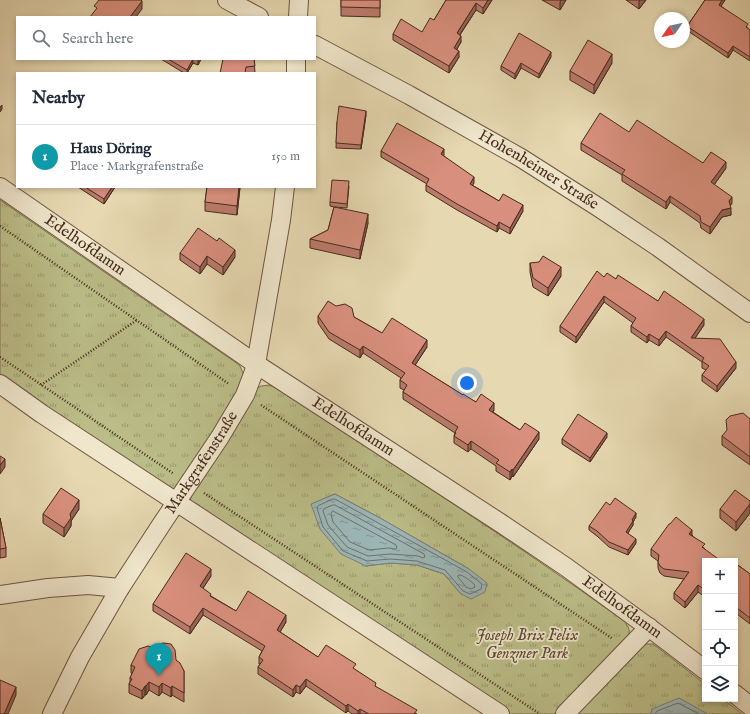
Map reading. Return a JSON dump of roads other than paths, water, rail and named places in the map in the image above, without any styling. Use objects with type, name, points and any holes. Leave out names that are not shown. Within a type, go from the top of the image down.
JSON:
[{"type":"street","points":[[227,0],[257,16]]},
{"type":"street","points":[[298,16],[299,0]]},
{"type":"street","name":"Hohenheimer Straße","points":[[316,46],[415,98],[521,158],[668,254],[750,313]]},
{"type":"street","points":[[296,60],[296,72]]},
{"type":"street","name":"Edelhofdamm","points":[[0,187],[256,364],[509,529],[587,582],[702,668]]},
{"type":"street","name":"Markgrafenstraße","points":[[52,714],[80,657],[120,588],[176,501],[220,437],[245,395],[256,364],[286,188]]},
{"type":"street","points":[[0,384],[49,418],[500,714]]},
{"type":"street","points":[[0,596],[48,588],[88,585],[120,588]]},
{"type":"street","points":[[565,714],[649,627]]},
{"type":"street","points":[[738,696],[750,706]]},
{"type":"water","points":[[335,494],[469,569],[487,583],[485,592],[471,599],[461,594],[444,574],[417,565],[390,563],[366,566],[341,554],[320,529],[311,504]]},
{"type":"water","points":[[679,698],[707,714],[651,714],[652,709]]},
{"type":"place","name":"Haus Döring","points":[[159,676]]},
{"type":"park label","name":"Joseph Brix Felix Genzmer Park","points":[[527,645]]}]
